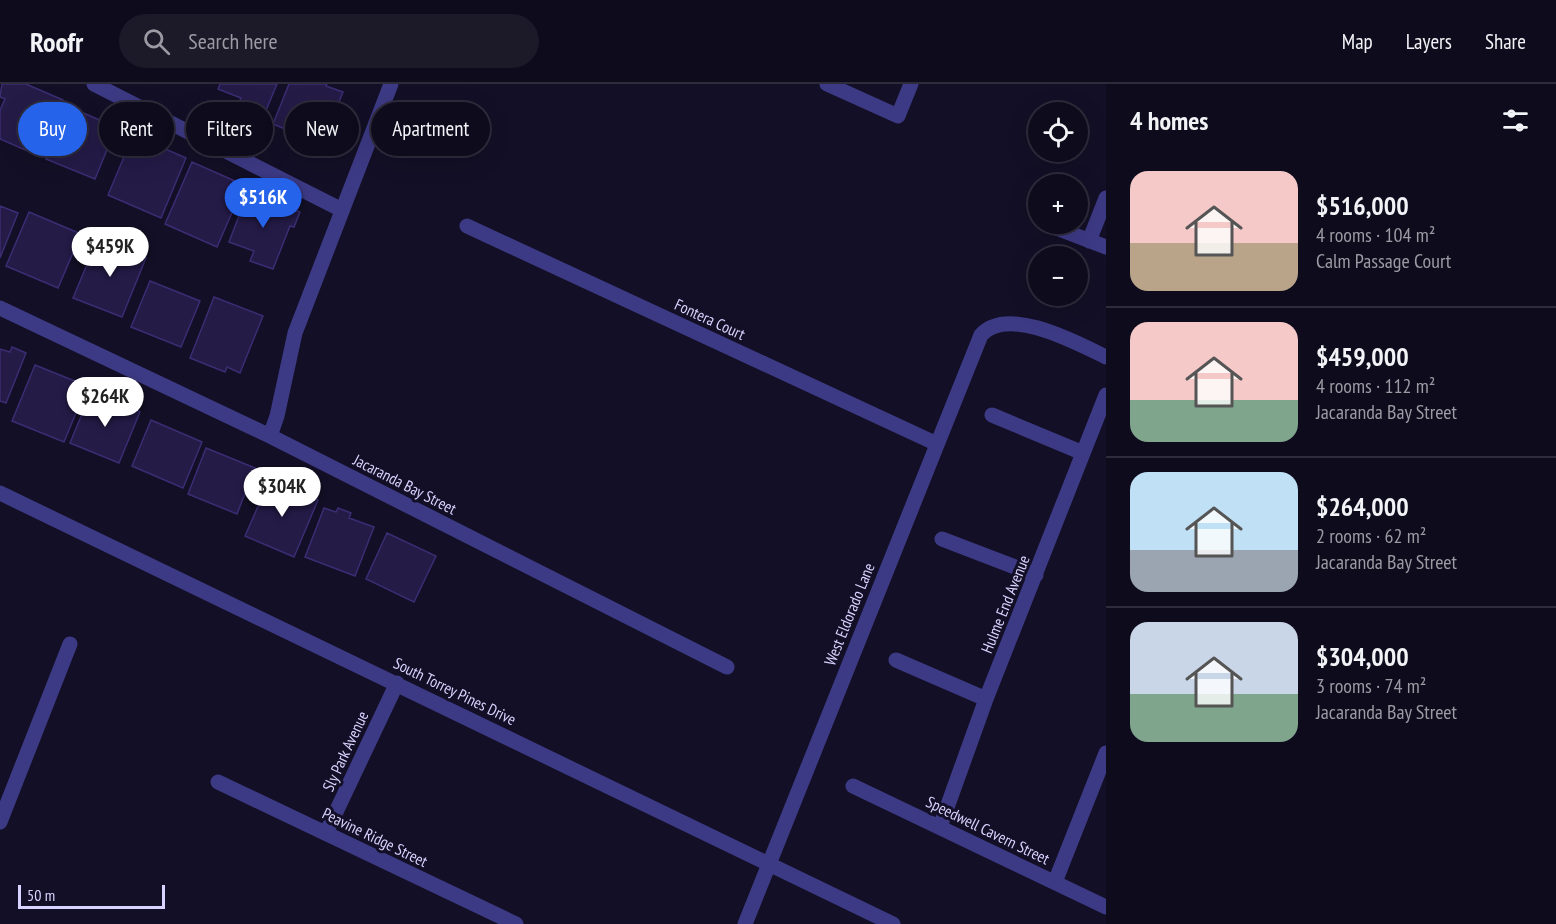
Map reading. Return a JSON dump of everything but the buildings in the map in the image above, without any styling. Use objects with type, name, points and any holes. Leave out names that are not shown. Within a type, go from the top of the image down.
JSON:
[{"type":"street","points":[[94,84],[342,210]]},
{"type":"street","points":[[270,436],[277,416],[295,333],[391,84]]},
{"type":"street","points":[[827,84],[898,116],[911,84]]},
{"type":"street","points":[[1089,241],[1106,198]]},
{"type":"street","name":"Fontera Court","points":[[467,226],[937,444]]},
{"type":"street","points":[[1071,234],[1106,247]]},
{"type":"street","name":"Jacaranda Bay Street","points":[[0,308],[270,436],[727,667]]},
{"type":"street","name":"West Eldorado Lane","points":[[745,924],[981,335],[988,327],[995,325],[1030,325],[1106,357]]},
{"type":"street","name":"Hulme End Avenue","points":[[940,827],[986,699],[1106,395]]},
{"type":"street","points":[[992,415],[1083,453]]},
{"type":"street","name":"South Torrey Pines Drive","points":[[0,493],[893,924]]},
{"type":"street","points":[[942,539],[1036,575]]},
{"type":"street","points":[[0,822],[70,644]]},
{"type":"street","points":[[896,660],[986,699]]},
{"type":"street","name":"Sly Park Avenue","points":[[326,833],[397,683]]},
{"type":"street","points":[[1055,882],[1106,753]]},
{"type":"street","name":"Peavine Ridge Street","points":[[218,782],[506,922]]},
{"type":"street","name":"Speedwell Cavern Street","points":[[853,786],[1106,907]]}]
